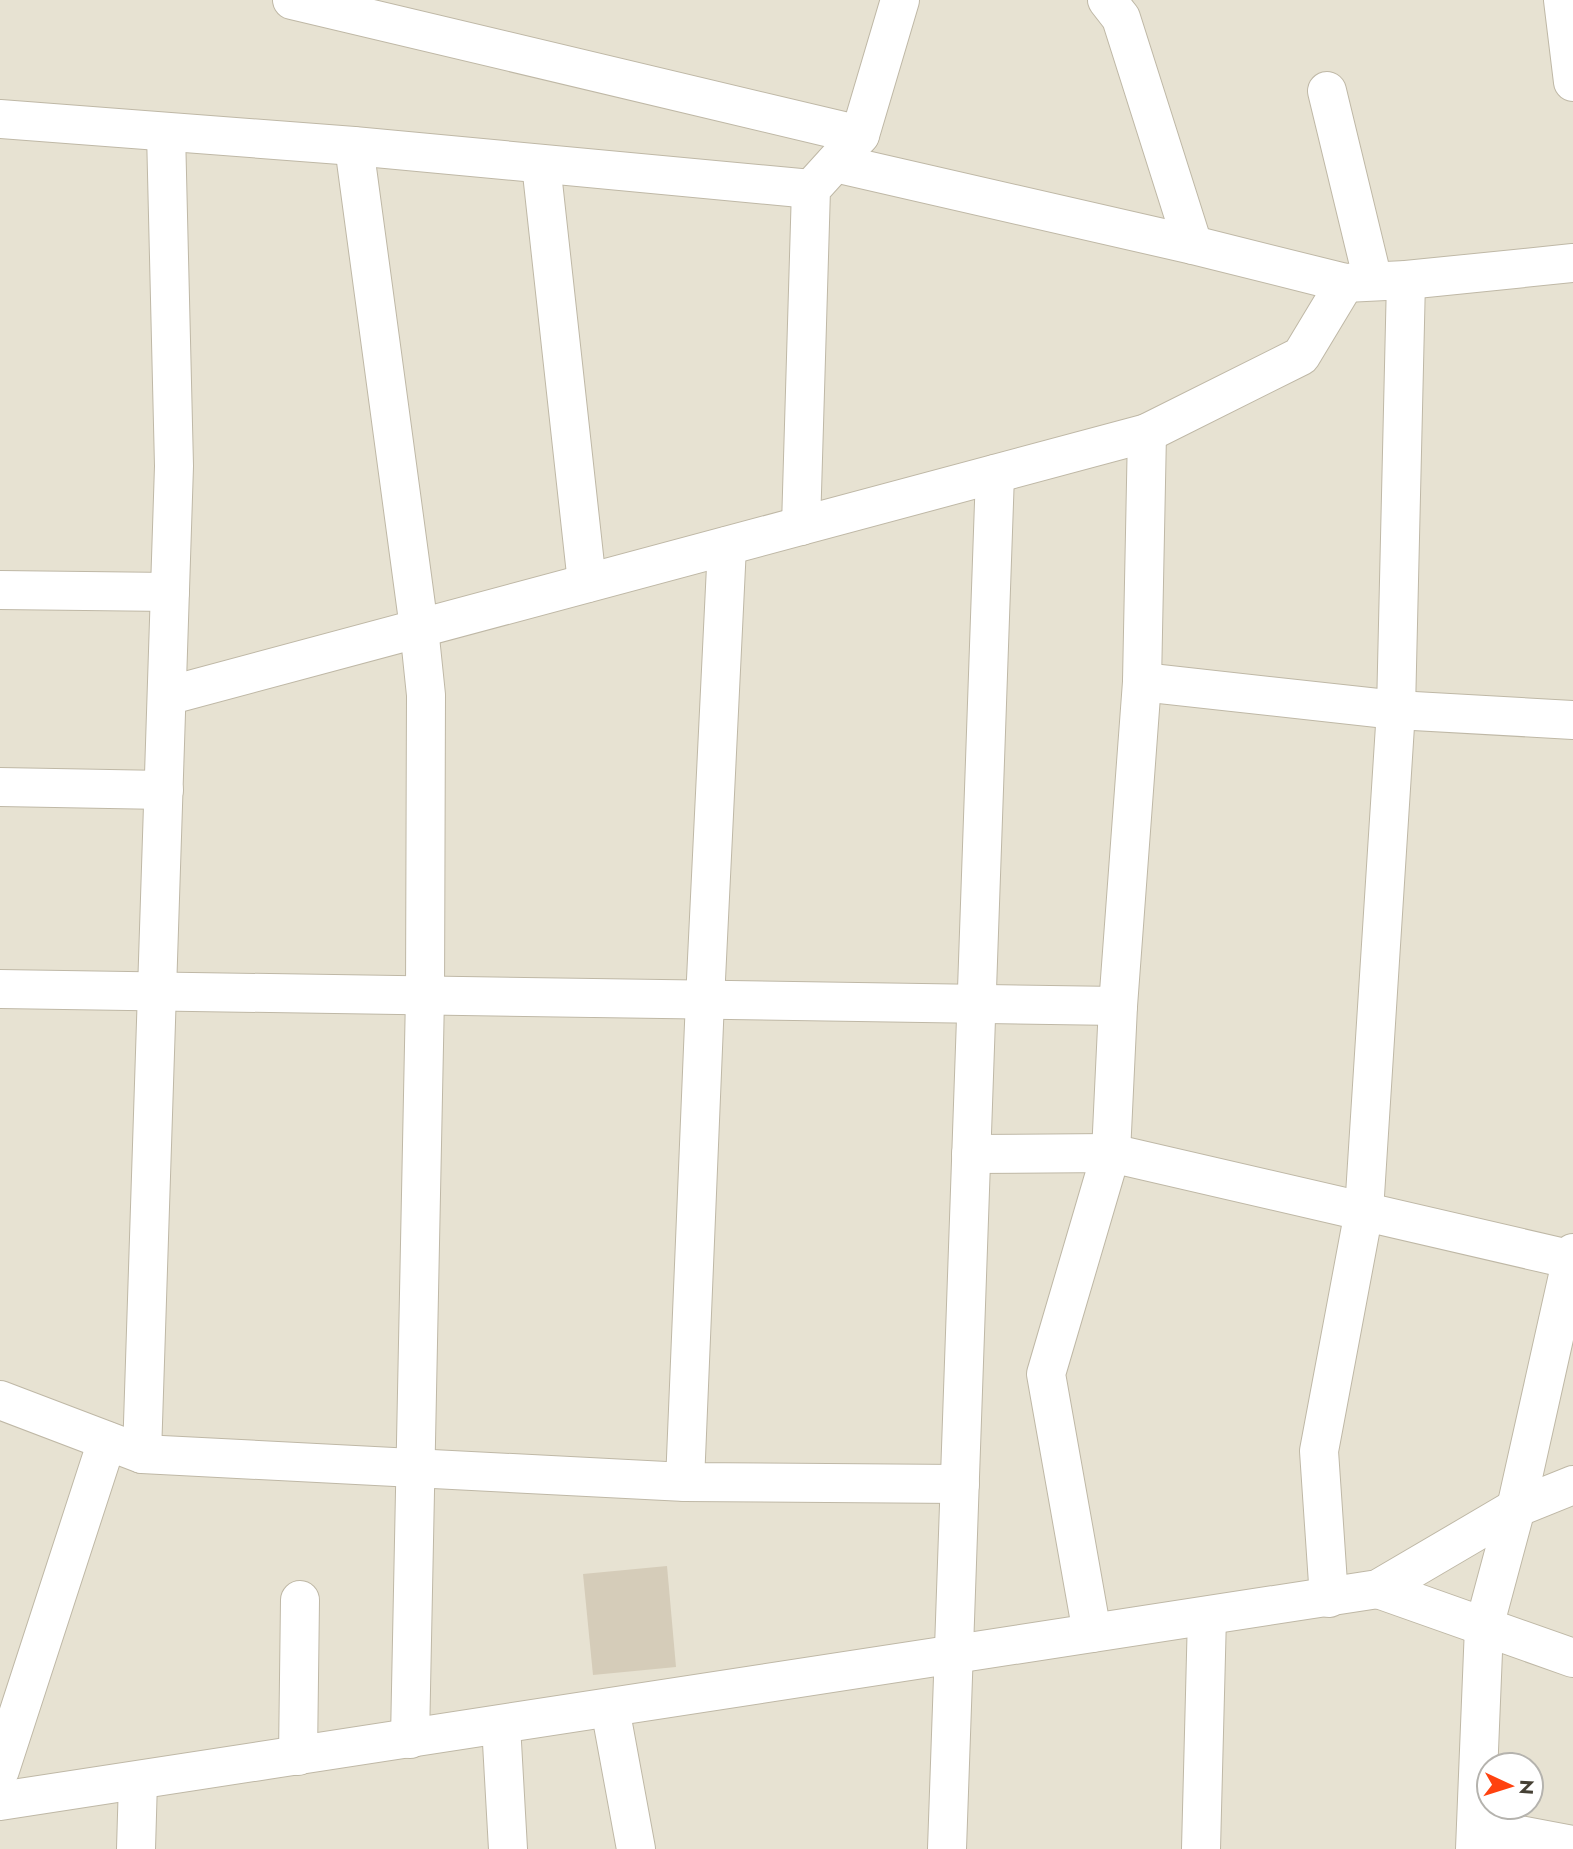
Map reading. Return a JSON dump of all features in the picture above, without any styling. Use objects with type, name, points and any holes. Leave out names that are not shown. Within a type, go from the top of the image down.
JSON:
[{"type":"street","points":[[292,0],[860,135]]},
{"type":"street","points":[[801,526],[823,176],[860,135],[900,0]]},
{"type":"street","points":[[1107,0],[1121,18],[1193,245]]},
{"type":"street","points":[[1563,0],[1573,82]]},
{"type":"street","points":[[1327,91],[1375,282],[1396,710],[1364,1211],[1319,1451],[1329,1598]]},
{"type":"street","points":[[0,119],[354,146],[541,164],[823,176],[1375,282],[1573,263]]},
{"type":"street","points":[[142,1454],[174,466],[166,132]]},
{"type":"street","points":[[354,146],[426,695],[425,996],[410,1739]]},
{"type":"street","points":[[541,164],[587,583]]},
{"type":"street","points":[[167,696],[1147,433],[1301,356],[1375,282]]},
{"type":"street","points":[[1092,1633],[1046,1374],[1111,1153],[1118,1006],[1142,682],[1147,433]]},
{"type":"street","points":[[947,1849],[995,474]]},
{"type":"street","points":[[685,1482],[727,546]]},
{"type":"street","points":[[4,583],[170,592]]},
{"type":"street","points":[[1142,682],[1396,710],[1573,720]]},
{"type":"street","points":[[0,787],[164,790]]},
{"type":"street","points":[[0,989],[1118,1006]]},
{"type":"street","points":[[971,1154],[1111,1153],[1573,1260]]},
{"type":"street","points":[[1573,1253],[1516,1508],[1484,1627],[1476,1838],[1573,1845]]},
{"type":"street","points":[[0,1400],[142,1454],[685,1482],[960,1484]]},
{"type":"street","points":[[0,1770],[107,1441]]},
{"type":"street","points":[[0,1801],[1378,1590],[1516,1508],[1573,1485]]},
{"type":"street","points":[[1378,1590],[1573,1658]]},
{"type":"street","points":[[298,1756],[300,1600]]},
{"type":"street","points":[[1201,1849],[1207,1616]]},
{"type":"street","points":[[610,1708],[636,1849]]},
{"type":"street","points":[[501,1724],[508,1849]]},
{"type":"street","points":[[136,1849],[138,1781]]},
{"type":"shaded area","points":[[0,0],[1573,0],[1573,1849],[0,1849]]},
{"type":"building","points":[[667,1566],[676,1667],[593,1675],[583,1574]]}]
